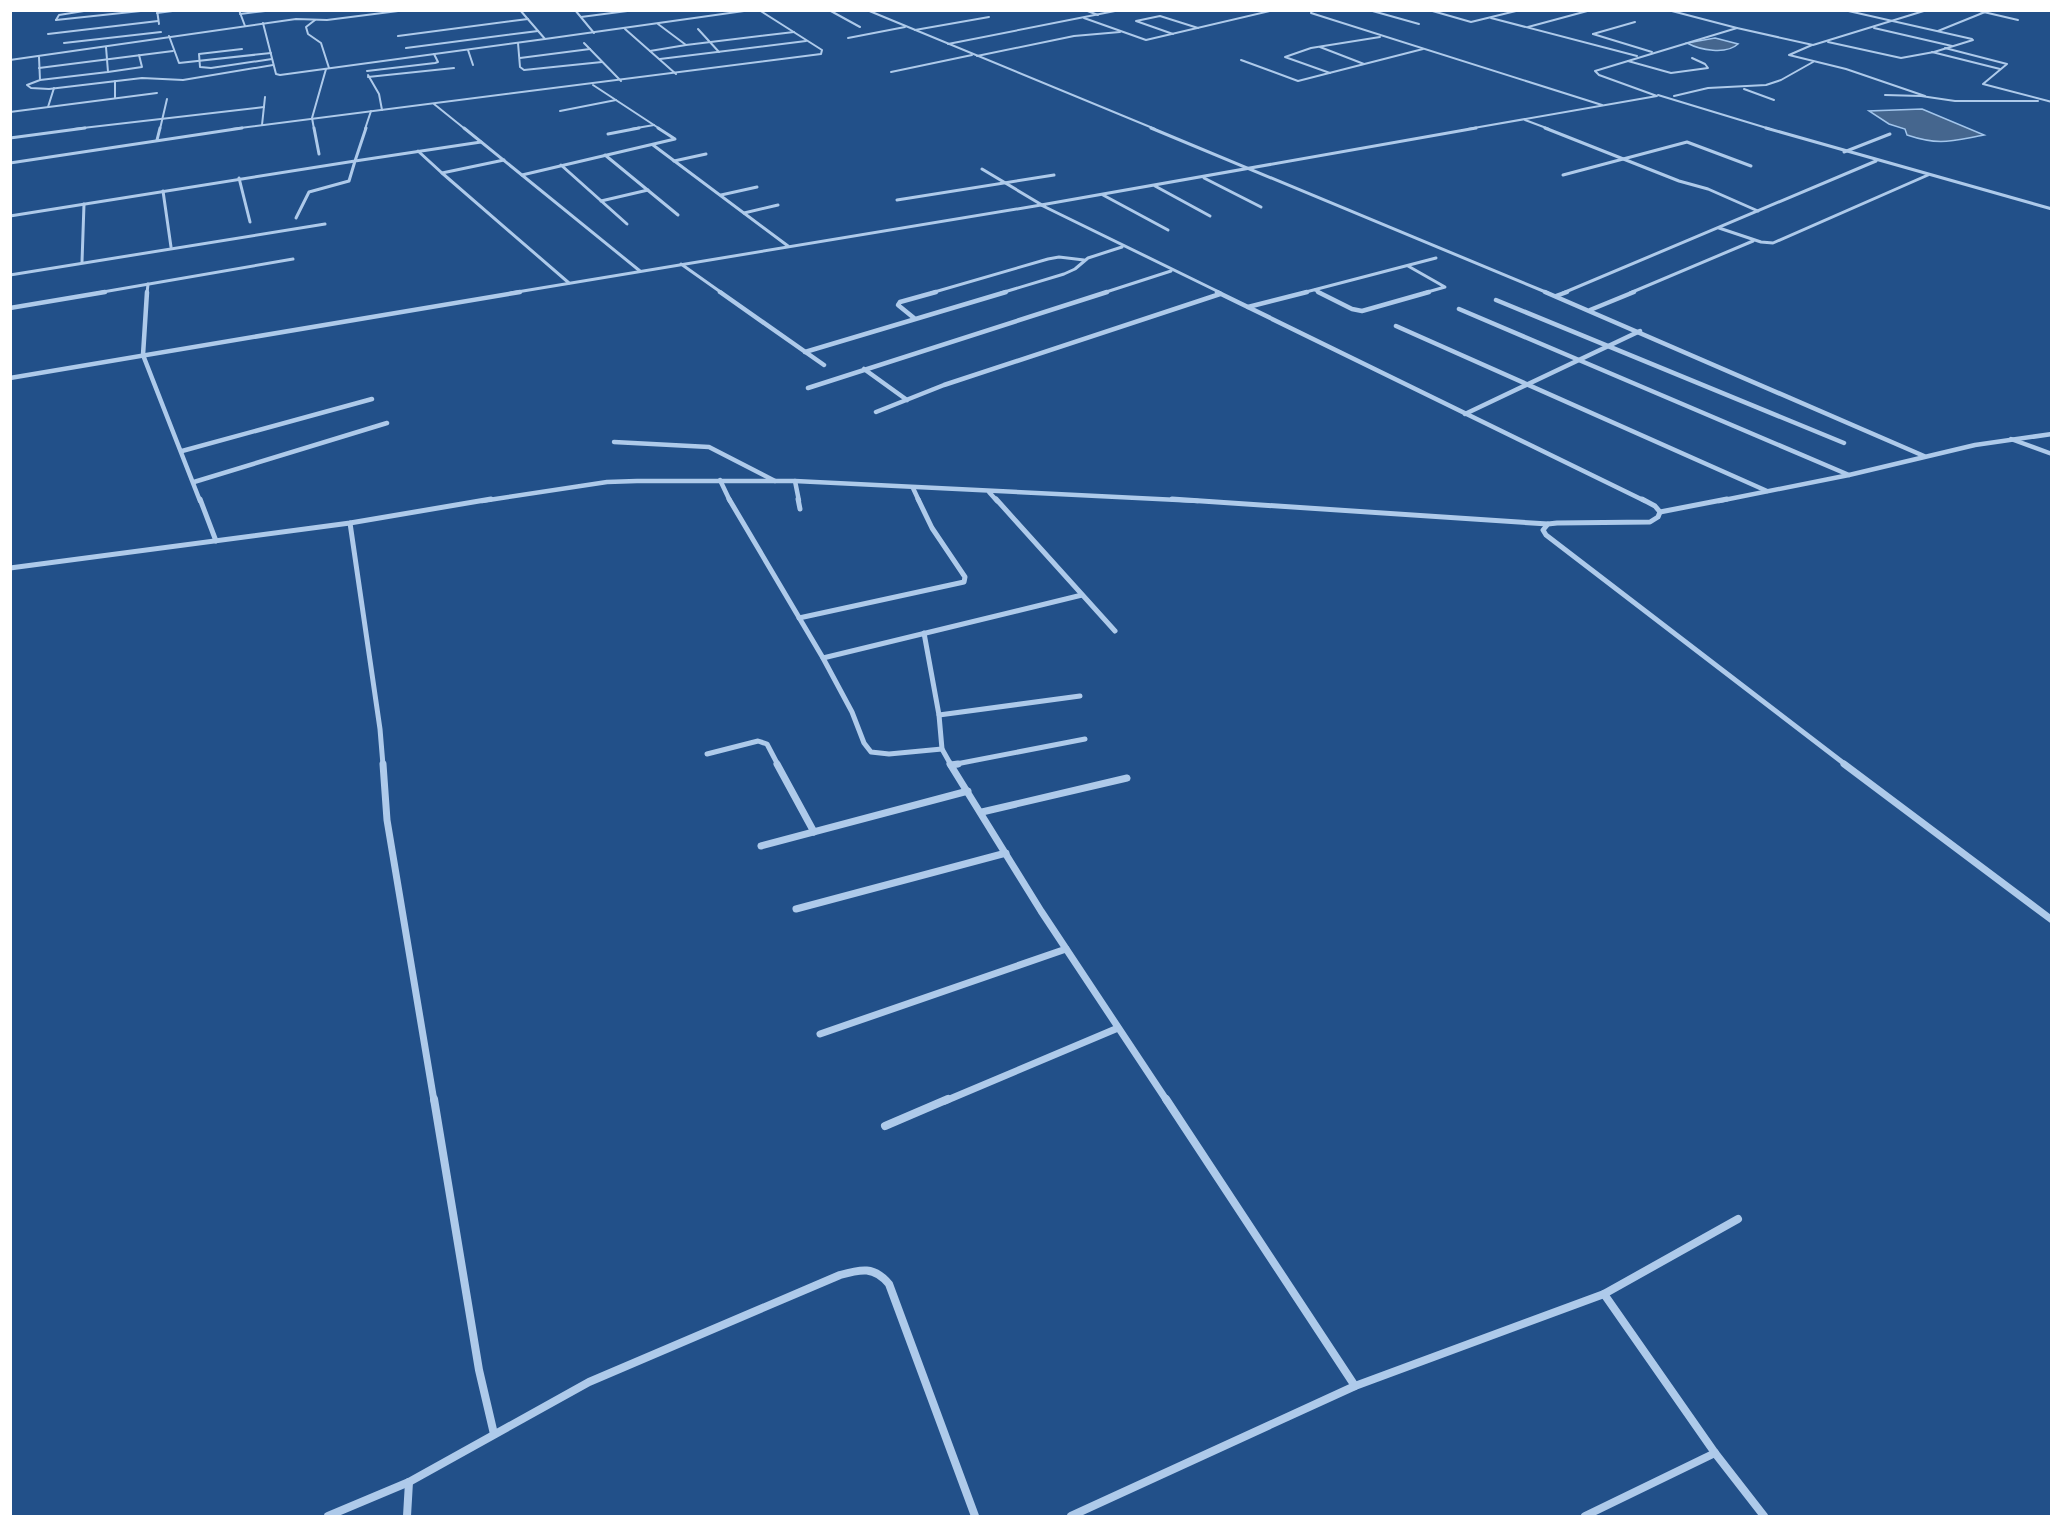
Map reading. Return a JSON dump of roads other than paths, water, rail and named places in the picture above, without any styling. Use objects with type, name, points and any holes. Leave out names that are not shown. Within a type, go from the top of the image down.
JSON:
[{"type":"street","points":[[90,10],[59,15],[56,20],[150,10]]},
{"type":"street","points":[[162,37],[157,12],[180,10]]},
{"type":"street","points":[[245,26],[240,12],[274,10]]},
{"type":"street","points":[[300,10],[302,19]]},
{"type":"street","points":[[10,60],[263,23],[406,10]]},
{"type":"street","points":[[520,10],[545,39]]},
{"type":"street","points":[[575,10],[594,33]]},
{"type":"street","points":[[581,17],[635,10]]},
{"type":"street","points":[[263,23],[277,75],[751,10]]},
{"type":"street","points":[[10,163],[312,118],[621,81],[821,54],[822,50],[759,10]]},
{"type":"street","points":[[829,10],[860,27]]},
{"type":"street","points":[[867,10],[1640,331],[1924,456]]},
{"type":"street","points":[[1085,10],[1098,15]]},
{"type":"street","points":[[1107,10],[1112,12]]},
{"type":"street","points":[[948,44],[1120,10]]},
{"type":"street","points":[[1084,18],[1146,40],[1274,10]]},
{"type":"street","points":[[1312,10],[1311,13],[1604,106]]},
{"type":"street","points":[[1369,10],[1419,24]]},
{"type":"street","points":[[1430,10],[1466,21],[1491,18],[1520,10]]},
{"type":"street","points":[[1526,27],[1591,10]]},
{"type":"street","points":[[1668,10],[1813,45]]},
{"type":"street","points":[[1827,42],[1898,58],[1931,52],[1973,40],[1844,10]]},
{"type":"street","points":[[1925,96],[1846,69],[1789,55],[1813,45],[1927,10]]},
{"type":"street","points":[[1975,10],[2018,20]]},
{"type":"street","points":[[1938,31],[1985,12]]},
{"type":"street","points":[[1173,34],[1136,21],[1160,16],[1199,28]]},
{"type":"street","points":[[914,30],[989,17]]},
{"type":"street","points":[[1491,18],[1638,57]]},
{"type":"street","points":[[398,36],[528,19]]},
{"type":"street","points":[[315,20],[306,27],[308,34],[321,43],[328,68],[312,118],[319,154]]},
{"type":"street","points":[[48,34],[158,21]]},
{"type":"street","points":[[1635,22],[1593,34],[1652,52]]},
{"type":"street","points":[[658,24],[686,45]]},
{"type":"street","points":[[848,38],[906,27]]},
{"type":"street","points":[[625,28],[676,74]]},
{"type":"street","points":[[698,28],[719,52]]},
{"type":"street","points":[[1737,28],[1652,52],[1595,72],[1658,95],[1671,97],[1770,130],[2052,209]]},
{"type":"street","points":[[1874,28],[1952,46]]},
{"type":"street","points":[[406,48],[538,31]]},
{"type":"street","points":[[64,43],[161,32]]},
{"type":"street","points":[[650,51],[794,32]]},
{"type":"street","points":[[891,72],[1074,36],[1121,32]]},
{"type":"street","points":[[169,36],[179,63],[271,53]]},
{"type":"street","points":[[1331,73],[1285,57],[1318,47],[1385,37]]},
{"type":"street","points":[[478,38],[483,48]]},
{"type":"street","points":[[660,59],[807,40]]},
{"type":"street","points":[[518,43],[521,69],[602,62]]},
{"type":"street","points":[[584,43],[621,81]]},
{"type":"street","points":[[106,47],[108,72]]},
{"type":"street","points":[[1318,47],[1365,64]]},
{"type":"street","points":[[1945,48],[2007,63],[1983,84],[2051,102]]},
{"type":"street","points":[[242,49],[199,54],[199,62],[201,67],[206,68],[272,59]]},
{"type":"street","points":[[520,58],[590,49]]},
{"type":"street","points":[[1241,60],[1296,81],[1423,49]]},
{"type":"street","points":[[468,50],[473,65]]},
{"type":"street","points":[[39,68],[173,51]]},
{"type":"street","points":[[1931,52],[2000,69]]},
{"type":"street","points":[[367,71],[435,63],[438,62],[434,54]]},
{"type":"street","points":[[139,55],[142,67],[40,80],[27,85],[31,88],[54,88],[142,78],[183,80],[273,65]]},
{"type":"street","points":[[39,57],[40,80]]},
{"type":"street","points":[[1627,60],[1671,73],[1708,68],[1706,64],[1692,58]]},
{"type":"street","points":[[1671,97],[1708,88],[1766,85],[1781,80],[1813,62]]},
{"type":"street","points":[[366,63],[368,77],[379,94],[382,110]]},
{"type":"street","points":[[73,64],[73,76]]},
{"type":"street","points":[[368,77],[454,68]]},
{"type":"street","points":[[115,81],[115,98]]},
{"type":"street","points":[[522,175],[675,139],[592,84]]},
{"type":"street","points":[[1740,87],[1774,100]]},
{"type":"street","points":[[48,106],[54,88]]},
{"type":"street","points":[[10,112],[157,93]]},
{"type":"street","points":[[10,378],[1204,178],[1658,95]]},
{"type":"street","points":[[1885,95],[1925,96],[1955,100],[2051,102]]},
{"type":"street","points":[[262,125],[265,97]]},
{"type":"street","points":[[157,140],[167,99]]},
{"type":"street","points":[[560,111],[616,100]]},
{"type":"street","points":[[435,104],[640,271]]},
{"type":"street","points":[[10,138],[162,117],[264,107]]},
{"type":"street","points":[[296,218],[309,192],[349,181],[371,111]]},
{"type":"street","points":[[1525,120],[1679,181],[1708,189],[1758,211]]},
{"type":"street","points":[[608,134],[654,125]]},
{"type":"street","points":[[1844,152],[1890,134]]},
{"type":"street","points":[[10,216],[239,178],[481,142]]},
{"type":"street","points":[[1563,175],[1687,142],[1751,166]]},
{"type":"street","points":[[653,145],[788,246]]},
{"type":"street","points":[[418,152],[569,284]]},
{"type":"street","points":[[674,161],[706,154]]},
{"type":"street","points":[[605,155],[678,215]]},
{"type":"street","points":[[442,173],[504,160]]},
{"type":"street","points":[[1556,296],[1877,161]]},
{"type":"street","points":[[561,165],[627,224]]},
{"type":"street","points":[[982,169],[1041,205],[1122,247],[1651,503],[1660,513]]},
{"type":"street","points":[[1719,228],[1754,240],[1773,243],[1928,174]]},
{"type":"street","points":[[897,200],[1054,175]]},
{"type":"street","points":[[239,178],[250,222]]},
{"type":"street","points":[[1204,178],[1261,207]]},
{"type":"street","points":[[1154,186],[1210,216]]},
{"type":"street","points":[[721,195],[757,187]]},
{"type":"street","points":[[601,201],[648,190]]},
{"type":"street","points":[[163,191],[171,247]]},
{"type":"street","points":[[1102,195],[1168,230]]},
{"type":"street","points":[[82,262],[84,204]]},
{"type":"street","points":[[744,213],[778,205]]},
{"type":"street","points":[[10,275],[171,247],[325,224]]},
{"type":"street","points":[[1590,310],[1754,240]]},
{"type":"street","points":[[914,318],[898,305],[900,302],[1048,259],[1059,257],[1083,260],[1122,247]]},
{"type":"street","points":[[1246,307],[1436,258]]},
{"type":"street","points":[[10,308],[293,259]]},
{"type":"street","points":[[805,352],[1064,274],[1075,269],[1083,260]]},
{"type":"street","points":[[681,264],[824,365]]},
{"type":"street","points":[[1315,290],[1352,309],[1362,311],[1444,287],[1443,284],[1407,266]]},
{"type":"street","points":[[808,388],[1172,271]]},
{"type":"street","points":[[148,284],[143,356],[216,541]]},
{"type":"street","points":[[876,412],[1220,294]]},
{"type":"street","points":[[1496,300],[1844,443]]},
{"type":"street","points":[[1458,309],[1849,475]]},
{"type":"street","points":[[1396,326],[1767,491]]},
{"type":"street","points":[[1465,414],[1640,331]]},
{"type":"street","points":[[864,369],[907,400]]},
{"type":"street","points":[[182,451],[372,399]]},
{"type":"street","points":[[194,482],[387,423]]},
{"type":"street","points":[[10,568],[350,523],[607,482],[795,481],[1185,500],[1548,524],[1640,523],[1650,522],[1660,513],[1849,475],[1924,456],[2010,439],[2052,434]]},
{"type":"street","points":[[2010,439],[2052,454]]},
{"type":"street","points":[[614,442],[709,447],[775,481]]},
{"type":"street","points":[[720,480],[735,511],[823,658],[871,752],[889,754],[942,749]]},
{"type":"street","points":[[795,481],[800,509]]},
{"type":"street","points":[[800,618],[964,582],[965,577],[932,528],[913,488]]},
{"type":"street","points":[[989,492],[1115,631]]},
{"type":"street","points":[[350,523],[380,729],[387,820],[479,1370],[494,1434]]},
{"type":"street","points":[[1548,524],[1543,530],[1546,535],[1882,794],[2052,920]]},
{"type":"street","points":[[823,658],[1082,595]]},
{"type":"street","points":[[924,633],[939,715],[942,749],[951,765],[1118,1029],[1355,1386]]},
{"type":"street","points":[[939,715],[1080,696]]},
{"type":"street","points":[[951,765],[1085,740]]},
{"type":"street","points":[[707,754],[758,741],[767,744],[814,832]]},
{"type":"street","points":[[982,812],[1127,778]]},
{"type":"street","points":[[761,846],[968,791]]},
{"type":"street","points":[[796,909],[1006,853]]},
{"type":"street","points":[[820,1034],[1066,949]]},
{"type":"street","points":[[885,1126],[1118,1029]]},
{"type":"street","points":[[1071,1516],[1355,1386],[1604,1294],[1738,1219]]},
{"type":"street","points":[[328,1516],[408,1482],[589,1382],[840,1275],[869,1268],[880,1272],[889,1284],[975,1516]]},
{"type":"street","points":[[1604,1294],[1715,1453],[1764,1516]]},
{"type":"street","points":[[1585,1516],[1715,1453]]},
{"type":"street","points":[[407,1516],[408,1482]]},
{"type":"water","points":[[1715,38],[1738,44],[1727,49],[1713,50],[1687,43]]},
{"type":"water","points":[[1922,109],[1984,135],[1946,141],[1928,140],[1907,135],[1905,129],[1889,124],[1869,111]]}]
